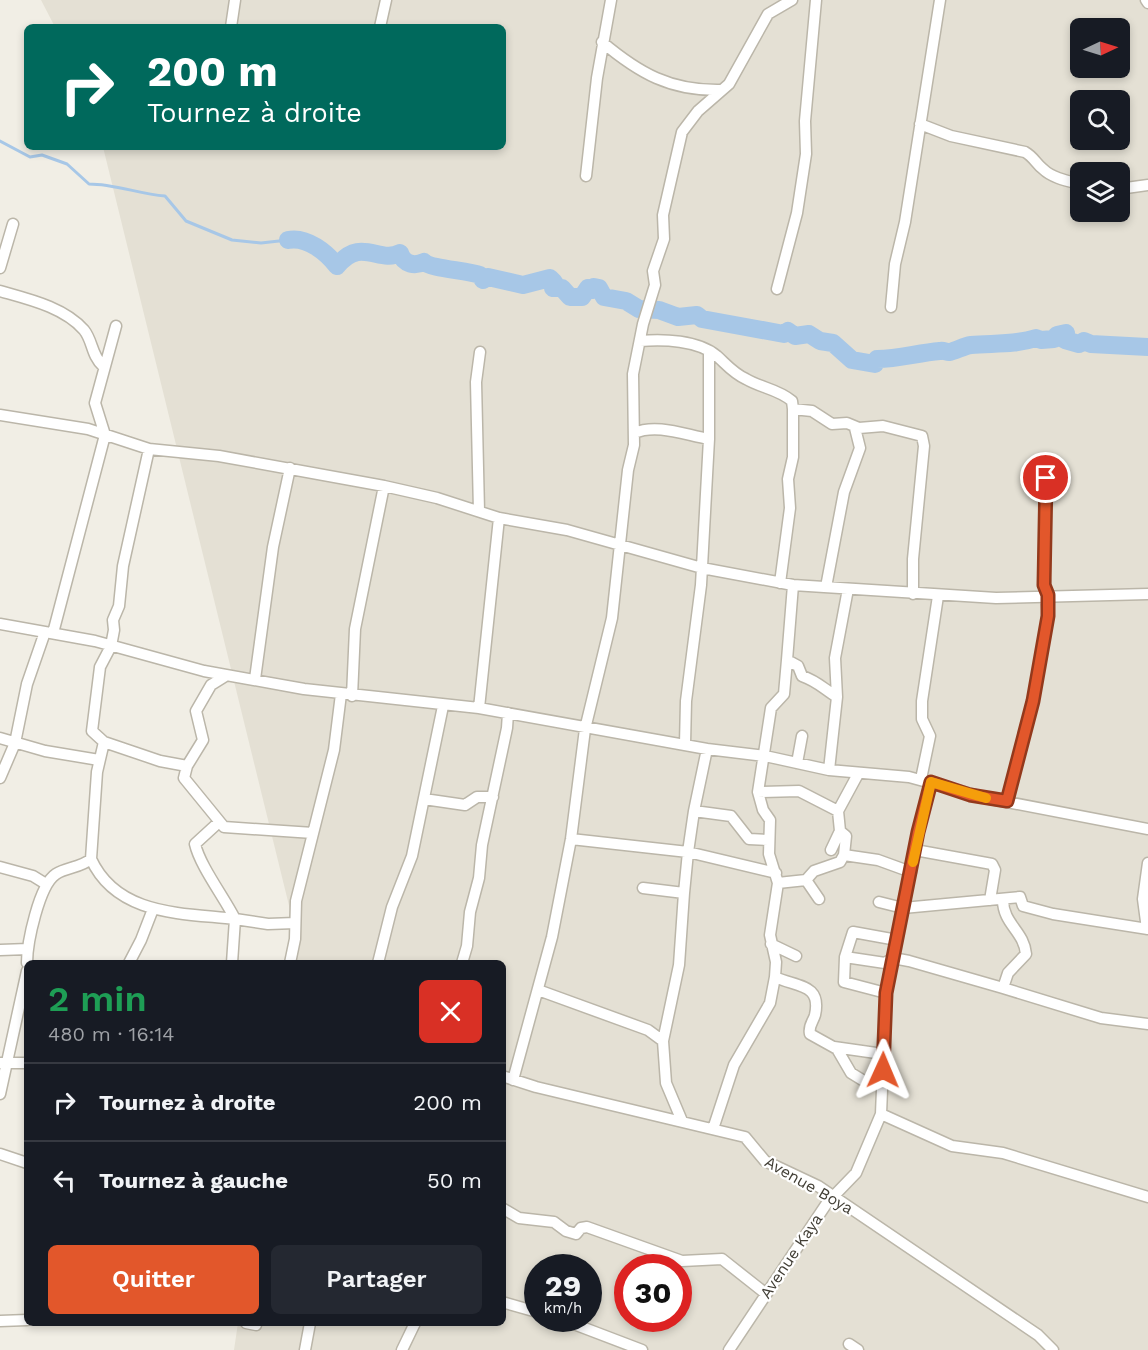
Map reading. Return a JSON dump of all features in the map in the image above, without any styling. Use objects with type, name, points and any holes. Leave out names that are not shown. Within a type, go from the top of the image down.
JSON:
[{"type":"street","points":[[231,24],[235,0]]},
{"type":"street","points":[[381,24],[386,0]]},
{"type":"street","points":[[586,176],[602,42],[610,0]]},
{"type":"street","points":[[508,1078],[538,990],[552,937],[571,839],[585,729],[612,618],[634,434],[632,390],[640,341],[656,285],[653,271],[664,239],[663,215],[682,132],[688,121],[735,76],[764,19],[792,0]]},
{"type":"street","points":[[777,289],[797,213],[806,154],[805,121],[816,0]]},
{"type":"street","points":[[891,307],[895,264],[904,222],[940,0]]},
{"type":"street","points":[[602,42],[629,65],[648,76],[694,88],[721,90]]},
{"type":"street","points":[[920,124],[951,136],[1025,152],[1034,156],[1042,169],[1070,181]]},
{"type":"street","points":[[1130,187],[1148,185]]},
{"type":"street","points":[[0,268],[14,224]]},
{"type":"street","points":[[0,291],[45,305],[67,317],[86,333],[92,353],[103,366]]},
{"type":"street","points":[[0,778],[15,743],[27,684],[49,633],[105,435],[94,403],[116,326]]},
{"type":"street","points":[[640,341],[676,342],[710,352],[731,372],[765,388],[781,392],[792,401],[794,410],[793,457],[788,479],[790,508],[780,583]]},
{"type":"street","points":[[479,511],[476,382],[480,352]]},
{"type":"street","points":[[685,744],[686,702],[702,568],[709,439],[710,352]]},
{"type":"street","points":[[794,410],[812,411],[832,424],[847,423],[855,428],[883,426],[919,434],[924,441],[913,559],[913,594]]},
{"type":"street","points":[[0,415],[88,429],[149,449],[219,456],[384,486],[500,518],[567,530],[702,568],[780,583],[938,596],[996,598],[1148,594]]},
{"type":"street","points":[[826,587],[844,492],[860,448],[855,428]]},
{"type":"street","points":[[634,434],[646,429],[656,429],[709,439]]},
{"type":"street","points":[[149,449],[123,566],[119,606],[113,620],[111,645],[100,667],[92,724],[95,736],[104,742],[160,761],[187,766]]},
{"type":"street","points":[[255,679],[273,547],[290,468]]},
{"type":"street","points":[[1007,801],[1033,701],[1048,616],[1048,595],[1044,585],[1046,478]]},
{"type":"street","points":[[290,960],[296,901],[346,695],[355,629],[384,486]]},
{"type":"street","points":[[479,708],[500,518]]},
{"type":"street","points":[[713,1129],[734,1065],[770,1003],[775,977],[776,962],[770,935],[777,878],[771,864],[768,840],[770,820],[763,810],[758,792],[771,708],[784,694],[793,585]]},
{"type":"street","points":[[829,770],[837,697],[835,658],[848,589]]},
{"type":"street","name":"Avenue Kaya","points":[[730,1350],[765,1293],[834,1197],[856,1173],[881,1114],[886,993],[911,872],[926,780],[930,736],[922,719],[922,701],[938,596]]},
{"type":"street","points":[[0,624],[111,645],[226,675],[346,695],[508,712],[585,729],[685,744],[707,750],[765,756],[829,770],[926,780],[970,795],[1148,829]]},
{"type":"street","points":[[787,660],[798,666],[802,676],[819,682],[825,690],[837,697]]},
{"type":"street","points":[[204,671],[211,685]]},
{"type":"street","points":[[226,675],[211,685],[196,711],[203,740],[187,766],[184,778],[219,822],[227,828],[313,833]]},
{"type":"street","points":[[379,960],[392,907],[410,866],[443,706]]},
{"type":"street","points":[[463,960],[467,946],[471,905],[479,878],[482,845],[507,728],[508,712]]},
{"type":"street","points":[[797,763],[802,736]]},
{"type":"street","points":[[0,738],[99,760]]},
{"type":"street","points":[[104,742],[99,760],[90,859],[94,867],[115,888],[133,902],[153,909],[268,924],[295,923]]},
{"type":"street","points":[[682,1121],[666,1083],[663,1041],[679,965],[688,852],[707,750]]},
{"type":"street","points":[[831,850],[840,831],[837,811],[858,774]]},
{"type":"street","points":[[758,792],[799,791],[837,811]]},
{"type":"street","points":[[424,799],[465,805],[477,797],[493,797]]},
{"type":"street","points":[[694,811],[731,816],[749,839],[768,840]]},
{"type":"street","points":[[219,822],[195,844],[198,857],[236,919],[232,960]]},
{"type":"street","points":[[571,839],[688,852],[777,878],[806,880],[814,872],[840,862],[844,855],[846,836],[840,831]]},
{"type":"street","points":[[915,850],[992,864],[995,870],[990,900]]},
{"type":"street","points":[[844,855],[878,860],[911,872]]},
{"type":"street","points":[[27,960],[27,949],[46,884],[60,872],[90,859]]},
{"type":"street","points":[[879,902],[903,908],[1020,897],[1023,906],[1053,914],[1147,929],[1143,899],[1148,863]]},
{"type":"street","points":[[0,867],[33,876],[46,884]]},
{"type":"street","points":[[806,880],[819,899]]},
{"type":"street","points":[[643,888],[684,893]]},
{"type":"street","points":[[1002,900],[1003,915],[1025,942],[1026,954],[1008,973],[1003,988]]},
{"type":"street","points":[[131,960],[153,909]]},
{"type":"street","points":[[886,993],[844,982],[846,957],[854,932],[895,949],[909,960],[1101,1018],[1148,1024]]},
{"type":"street","points":[[771,944],[796,956]]},
{"type":"street","points":[[0,950],[27,949]]},
{"type":"street","points":[[846,957],[885,963],[895,949]]},
{"type":"street","points":[[775,977],[808,987],[813,993],[815,1014],[809,1028],[810,1034],[834,1047],[884,1054]]},
{"type":"street","points":[[0,1094],[2,1063],[24,982]]},
{"type":"street","points":[[538,990],[648,1030],[663,1041]]},
{"type":"street","points":[[834,1047],[851,1073],[864,1081],[884,1082]]},
{"type":"street","points":[[2,1063],[24,1063]]},
{"type":"street","name":"Avenue Boya","points":[[508,1078],[536,1088],[745,1137],[765,1161],[795,1173],[834,1197],[1038,1335],[1053,1350]]},
{"type":"street","points":[[881,1114],[952,1146],[1003,1153],[1148,1197]]},
{"type":"street","points":[[0,1154],[24,1162]]},
{"type":"street","points":[[506,1210],[519,1218],[554,1222],[572,1234],[587,1227],[682,1261],[722,1259],[765,1293]]},
{"type":"street","points":[[506,1303],[524,1308]]},
{"type":"street","points":[[0,1321],[24,1320]]},
{"type":"street","points":[[305,1350],[309,1326]]},
{"type":"street","points":[[404,1349],[414,1326]]},
{"type":"street","points":[[595,1332],[642,1350]]},
{"type":"shaded area","points":[[41,0],[1148,0],[1148,1350],[234,1350],[238,1326],[506,1326],[506,960],[289,960],[294,926],[104,150],[506,150],[506,24],[53,24]]},
{"type":"waterway","points":[[0,141],[30,157],[42,155],[67,164],[89,184],[165,196],[186,221],[232,240],[261,243],[288,240]]},
{"type":"waterway","points":[[288,240],[295,239],[309,243],[322,251],[337,266],[354,253],[370,252],[385,255],[400,253],[410,264],[424,262],[474,273],[480,275],[483,280],[488,277],[523,285],[550,278],[554,282],[553,288],[562,288],[570,297],[582,297],[588,288],[592,290],[594,287],[599,288],[604,297],[626,301],[639,309],[659,310],[678,317],[697,315],[702,319],[784,334],[788,331],[795,336],[809,334],[820,341],[833,343],[852,360],[875,364],[877,359],[949,352],[971,345],[1012,343],[1036,338],[1054,339],[1057,335],[1066,333],[1065,340],[1079,344],[1084,341],[1091,344],[1148,347]]},
{"type":"slow traffic","points":[[913,862],[931,782],[986,798]]},
{"type":"route","points":[[883,1070],[886,993],[909,887],[918,832],[931,782],[970,795],[1007,801],[1014,777],[1033,701],[1048,616],[1048,595],[1044,585],[1046,478]]}]
